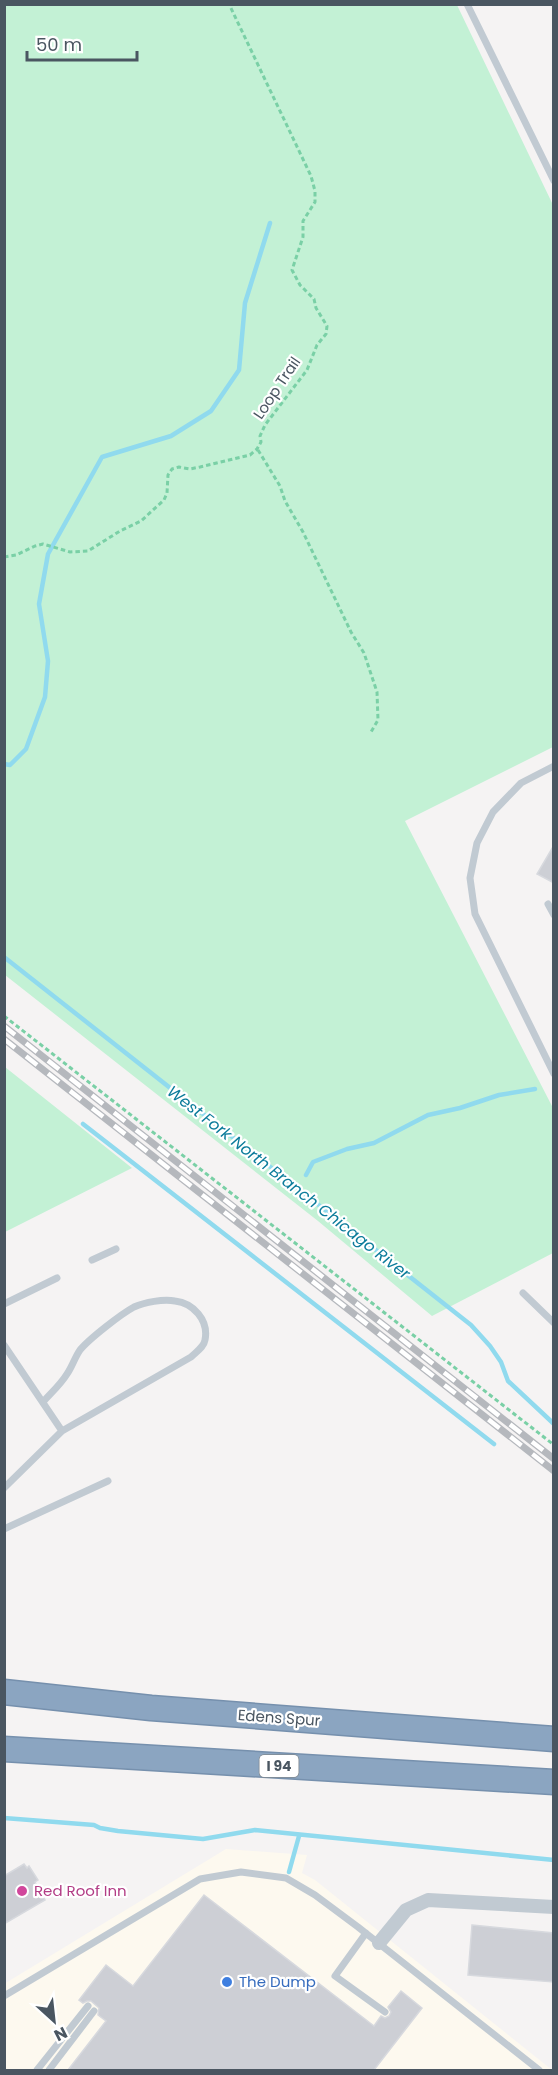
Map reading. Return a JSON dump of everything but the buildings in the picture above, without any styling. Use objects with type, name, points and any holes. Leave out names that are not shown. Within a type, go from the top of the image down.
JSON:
[{"type":"highway","name":"Edens Spur","points":[[4,1692],[151,1708],[554,1739]]},
{"type":"highway","name":"I 94","points":[[4,1749],[554,1782]]},
{"type":"street","points":[[379,1943],[406,1910],[428,1900],[554,1907]]},
{"type":"lane","points":[[467,4],[554,181]]},
{"type":"lane","points":[[554,766],[521,783],[493,812],[477,843],[470,878],[475,914],[550,1061],[554,1074]]},
{"type":"lane","points":[[548,904],[554,915]]},
{"type":"lane","points":[[92,1260],[116,1249]]},
{"type":"lane","points":[[4,1304],[57,1278]]},
{"type":"lane","points":[[523,1293],[554,1323]]},
{"type":"lane","points":[[4,1488],[62,1431],[191,1357],[201,1349],[205,1340],[205,1326],[197,1311],[175,1300],[152,1302],[135,1307],[116,1319],[81,1349],[67,1376],[43,1402]]},
{"type":"lane","points":[[4,1345],[62,1431]]},
{"type":"lane","points":[[4,1529],[108,1481]]},
{"type":"lane","points":[[4,1996],[200,1879],[241,1872],[286,1878],[315,1895],[379,1943],[539,2070]]},
{"type":"lane","points":[[366,1934],[335,1976],[385,2012]]},
{"type":"lane","points":[[37,2070],[88,2006]]},
{"type":"lane","points":[[49,2070],[94,2012]]},
{"type":"path","name":"Loop Trail","points":[[229,4],[311,176],[315,202],[303,221],[303,237],[292,270],[300,285],[314,299],[316,308],[327,326],[326,334],[316,345],[307,370],[265,425],[257,449]]},
{"type":"path","points":[[4,557],[16,555],[44,544],[70,552],[88,551],[141,521],[164,500],[171,469],[178,467],[190,469],[222,463],[232,458],[250,455],[257,449],[280,486],[285,501],[303,532],[351,632],[364,653],[377,692],[378,720],[372,732]]},
{"type":"path","points":[[4,1016],[554,1445]]},
{"type":"shaded area","points":[[226,1849],[307,1855],[302,1873],[315,1880],[552,2070],[5,2070],[4,1984]]},
{"type":"green space","points":[[4,5],[457,5],[553,205],[553,747],[405,821],[553,1108],[553,1253],[432,1316],[318,1221],[5,975]]},
{"type":"green space","points":[[5,1067],[132,1168],[4,1232]]},
{"type":"waterway","points":[[4,764],[10,765],[26,749],[45,697],[48,661],[39,604],[48,554],[102,457],[171,436],[211,411],[239,370],[245,303],[270,223]]},
{"type":"waterway","name":"West Fork North Branch Chicago River","points":[[4,957],[471,1325],[501,1362],[508,1381],[554,1424]]},
{"type":"waterway","points":[[306,1175],[313,1162],[347,1149],[374,1143],[428,1115],[460,1108],[499,1095],[535,1089]]},
{"type":"waterway","points":[[83,1124],[494,1444]]},
{"type":"waterway","points":[[4,1818],[94,1825],[118,1831],[203,1839],[255,1830],[554,1860]]},
{"type":"waterway","points":[[289,1872],[299,1836]]},
{"type":"railway","points":[[4,1026],[554,1459]]},
{"type":"railway","points":[[4,1039],[554,1471]]},
{"type":"place","name":"Red Roof Inn","points":[[22,1891]]},
{"type":"place","name":"The Dump","points":[[227,1982]]}]
